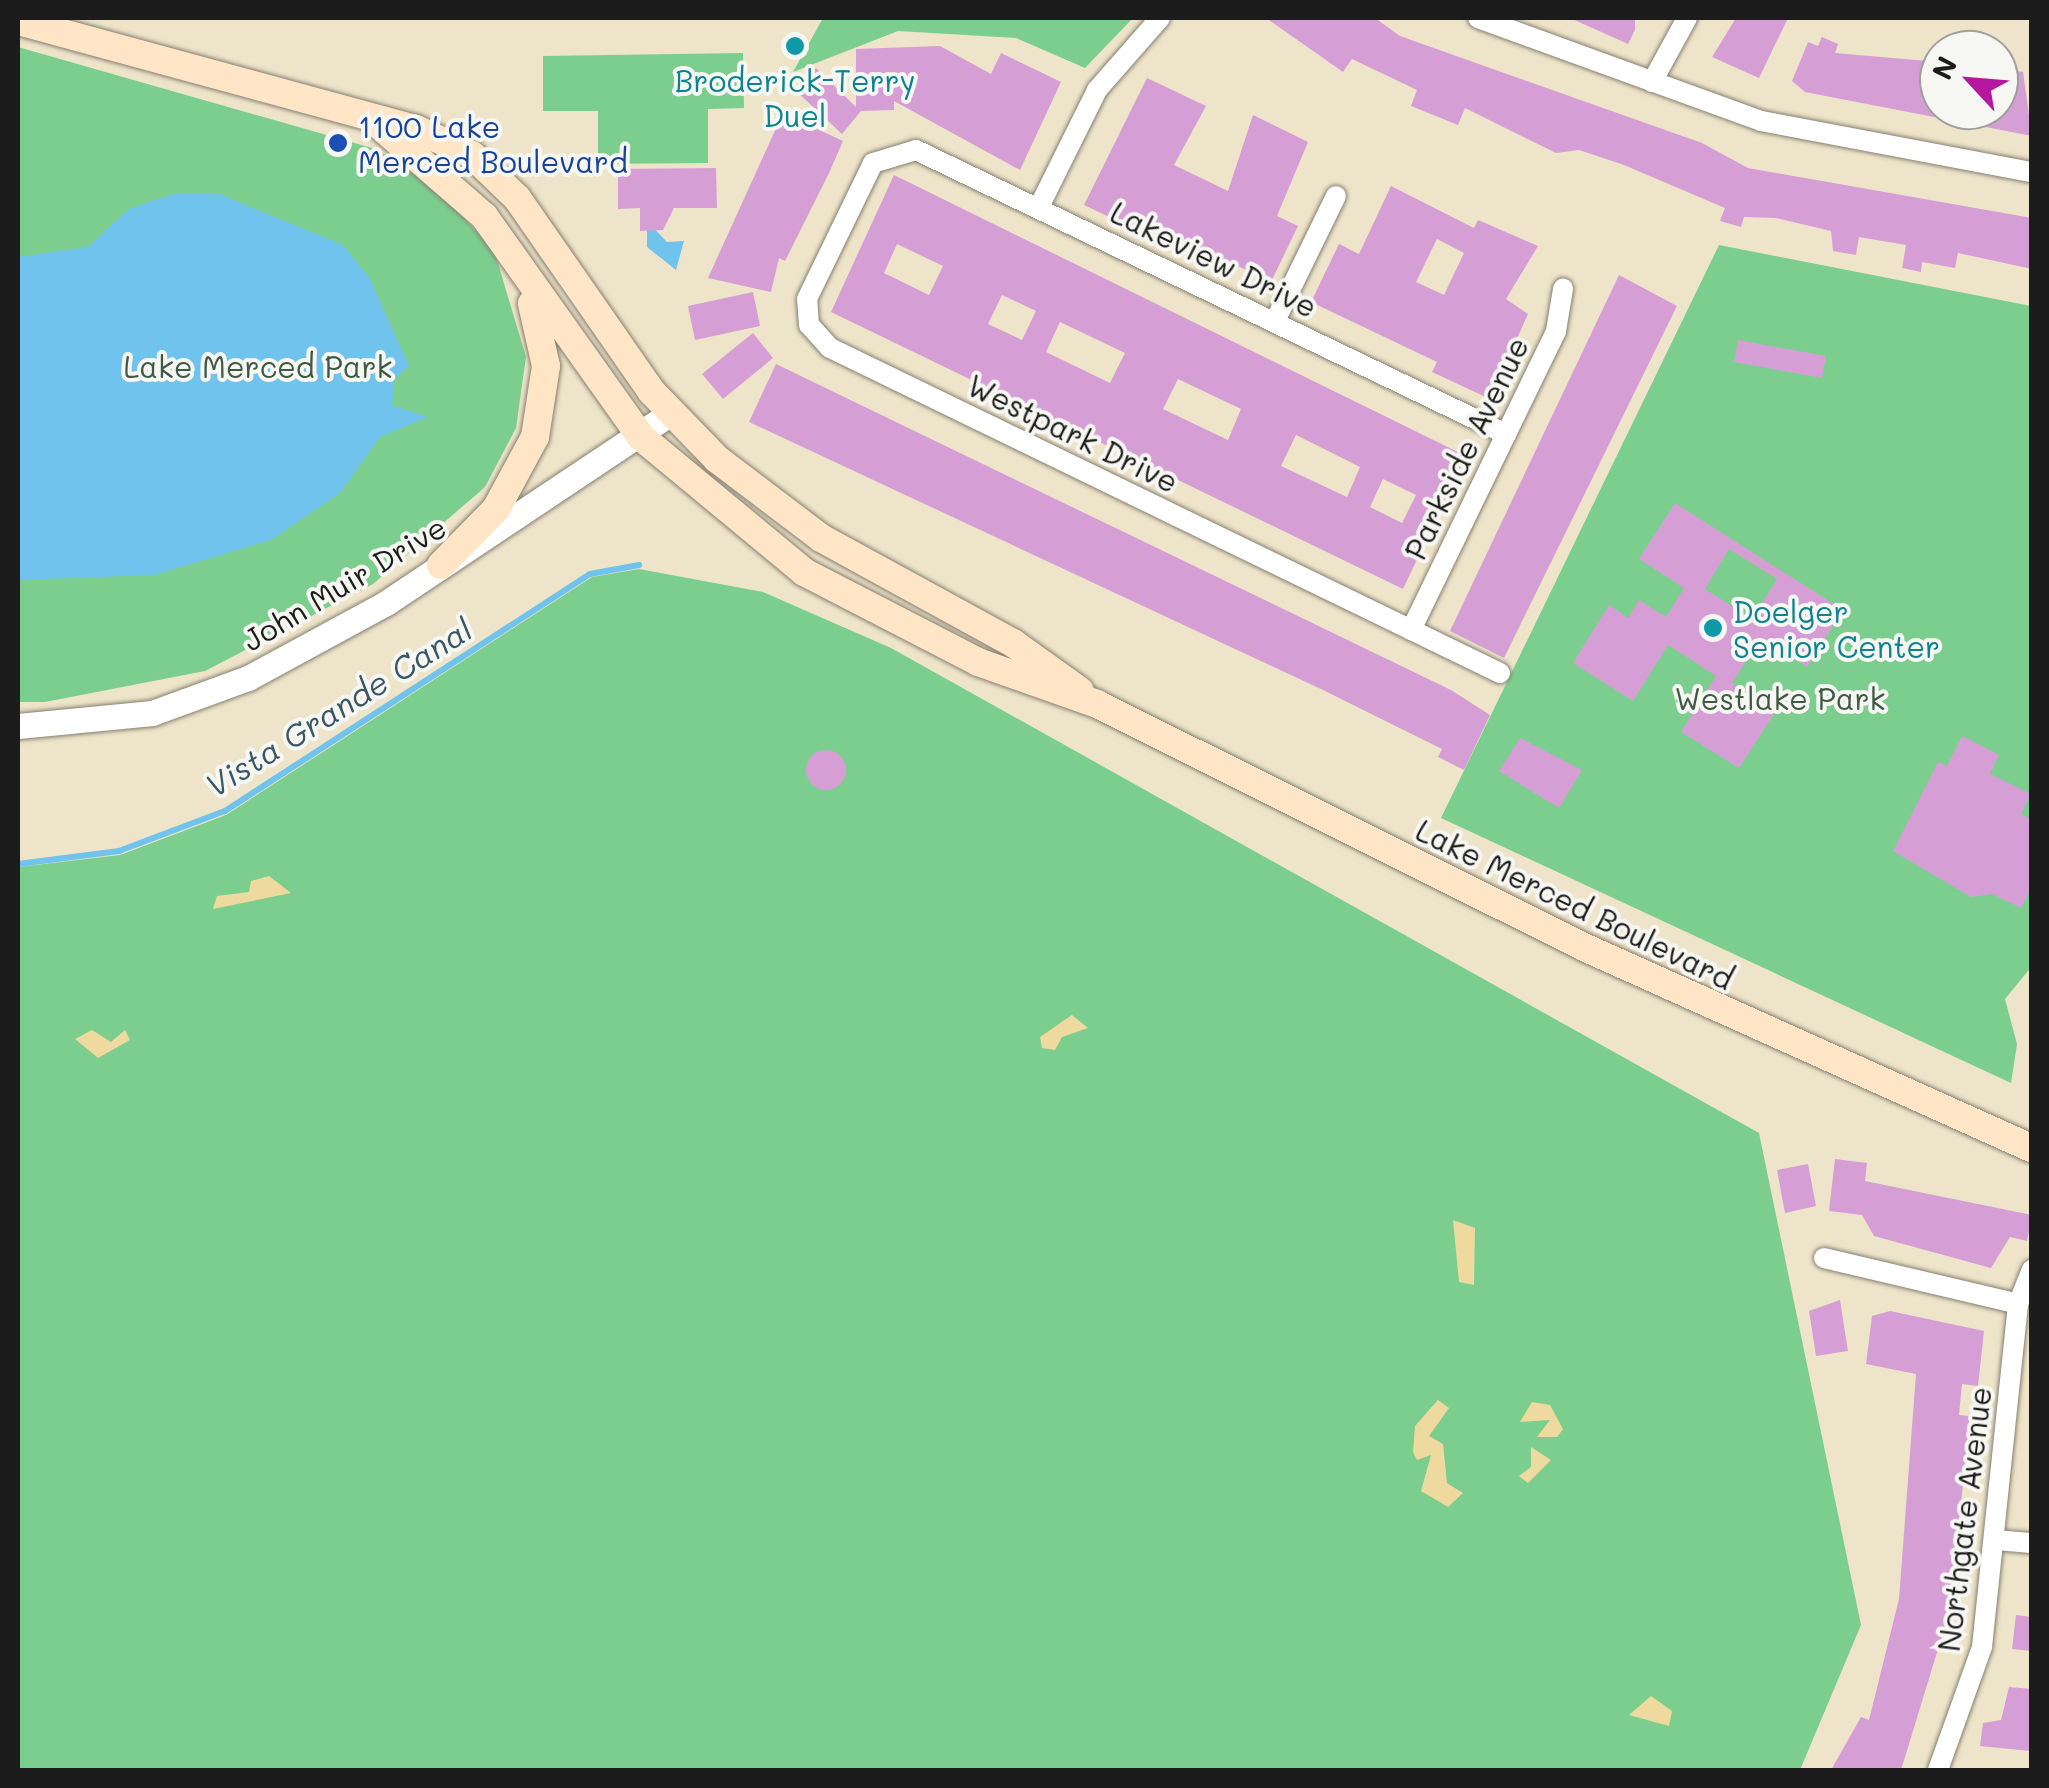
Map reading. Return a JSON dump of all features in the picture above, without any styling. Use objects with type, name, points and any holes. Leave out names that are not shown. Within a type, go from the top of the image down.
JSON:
[{"type":"main road","name":"Lake Merced Boulevard","points":[[18,21],[378,124],[435,135],[502,182],[670,413],[803,526],[1014,643],[1097,704]]},
{"type":"main road","name":"Lake Merced Boulevard","points":[[378,124],[464,194],[642,438],[716,508],[822,583],[978,662],[1097,704],[1638,972],[2032,1148]]},
{"type":"main road","points":[[441,565],[504,497],[539,424],[544,345],[521,270]]},
{"type":"street","points":[[1038,207],[1105,78],[1160,18]]},
{"type":"street","points":[[1478,18],[1761,121],[2032,172]]},
{"type":"street","points":[[1652,82],[1686,18]]},
{"type":"street","name":"Lakeview Drive","points":[[893,151],[927,153],[1506,434]]},
{"type":"street","name":"Westpark Drive","points":[[893,151],[866,173],[810,288],[809,325],[821,342],[1500,673]]},
{"type":"street","points":[[1274,321],[1336,196]]},
{"type":"street","name":"Parkside Avenue","points":[[1411,630],[1556,331],[1563,289]]},
{"type":"street","name":"John Muir Drive","points":[[18,726],[184,704],[319,640],[642,438],[670,413]]},
{"type":"street","points":[[1824,1258],[2018,1304]]},
{"type":"street","name":"Northgate Avenue","points":[[1938,1770],[1982,1647],[2018,1304],[2032,1270]]},
{"type":"street","points":[[1996,1540],[2032,1544]]},
{"type":"green space","points":[[823,18],[1133,18],[1085,68],[1016,38],[898,31],[793,72]]},
{"type":"green space","name":"Lake Merced Park","points":[[18,47],[372,148],[419,171],[494,250],[526,357],[516,428],[485,487],[373,584],[205,671],[45,702],[18,702]]},
{"type":"green space","points":[[743,53],[744,108],[708,109],[708,163],[598,164],[598,111],[543,111],[543,56]]},
{"type":"green space","name":"Westlake Park","points":[[1719,245],[2031,306],[2032,966],[2005,999],[2017,1044],[2011,1083],[1441,818]]},
{"type":"green space","points":[[639,569],[763,592],[891,648],[1759,1133],[1861,1625],[1800,1770],[18,1770],[18,867],[120,855],[226,815],[592,577]]},
{"type":"sand","points":[[269,876],[291,893],[213,909],[217,896],[249,892],[251,881]]},
{"type":"sand","points":[[1072,1015],[1088,1028],[1062,1037],[1055,1050],[1042,1048],[1040,1037]]},
{"type":"sand","points":[[92,1030],[111,1042],[125,1030],[130,1040],[98,1058],[75,1039]]},
{"type":"sand","points":[[1453,1220],[1475,1228],[1474,1285],[1459,1282]]},
{"type":"sand","points":[[1438,1400],[1449,1408],[1429,1436],[1443,1444],[1447,1483],[1463,1493],[1448,1507],[1421,1491],[1431,1455],[1417,1460],[1413,1452],[1415,1426]]},
{"type":"sand","points":[[1532,1402],[1550,1405],[1563,1429],[1557,1437],[1537,1437],[1550,1420],[1520,1422]]},
{"type":"sand","points":[[1531,1447],[1551,1460],[1528,1483],[1519,1476],[1531,1467]]},
{"type":"sand","points":[[1651,1696],[1672,1711],[1669,1726],[1629,1715]]},
{"type":"water","points":[[173,194],[219,194],[343,245],[370,279],[409,366],[395,378],[392,405],[428,417],[380,437],[340,493],[271,540],[154,575],[18,580],[18,257],[88,247],[129,209]]},
{"type":"water","points":[[647,221],[667,242],[684,241],[676,270],[647,247]]},
{"type":"building","points":[[1266,18],[1375,18],[1400,36],[1702,143],[1748,168],[2032,218],[2032,269],[1958,253],[1955,268],[1922,262],[1921,272],[1902,268],[1906,245],[1859,237],[1856,255],[1833,251],[1831,231],[1776,218],[1744,217],[1741,227],[1720,221],[1725,208],[1624,165],[1579,150],[1556,153],[1465,108],[1458,125],[1411,106],[1417,90],[1352,59],[1343,72]]},
{"type":"building","points":[[1570,18],[1635,18],[1635,30],[1628,44]]},
{"type":"building","points":[[1736,18],[1788,18],[1759,78],[1712,57]]},
{"type":"building","points":[[1822,37],[1838,44],[1835,53],[1919,60],[1919,114],[1805,92],[1792,81],[1808,42],[1818,46]]},
{"type":"building","points":[[940,46],[991,74],[1001,53],[1061,82],[1020,170],[894,101],[894,110],[861,111],[842,134],[795,90],[816,68],[856,107],[856,49]]},
{"type":"building","points":[[2019,71],[2023,72],[2032,136],[2001,130],[2019,130]]},
{"type":"building","points":[[1147,78],[1206,106],[1174,165],[1228,191],[1253,115],[1308,142],[1277,216],[1298,226],[1271,282],[1144,221],[1139,231],[1084,205]]},
{"type":"building","points":[[783,113],[843,141],[829,173],[785,261],[779,258],[771,292],[708,278]]},
{"type":"building","points":[[716,168],[717,208],[674,208],[663,230],[640,231],[640,208],[618,209],[618,169]]},
{"type":"building","points":[[894,175],[1466,456],[1403,589],[831,312]],"holes":[[[897,244],[943,266],[929,295],[884,273]],[[1002,295],[1036,311],[1022,340],[988,324]],[[1060,322],[1125,353],[1110,383],[1046,352]],[[1178,379],[1241,409],[1228,440],[1163,409]],[[1296,435],[1360,467],[1347,497],[1281,466]],[[1383,479],[1416,495],[1402,523],[1370,507]]]},
{"type":"building","points":[[1391,186],[1474,228],[1478,220],[1538,246],[1506,299],[1528,314],[1490,399],[1432,372],[1437,362],[1311,302],[1339,244],[1359,254]],"holes":[[[1437,239],[1464,253],[1444,295],[1416,282]]]},
{"type":"building","points":[[1619,275],[1677,306],[1504,658],[1450,631]]},
{"type":"building","points":[[753,292],[760,326],[695,340],[688,306]]},
{"type":"building","points":[[753,333],[773,358],[723,399],[702,374]]},
{"type":"building","points":[[1738,340],[1826,356],[1822,378],[1734,362]]},
{"type":"building","points":[[776,364],[1451,690],[1490,715],[1464,770],[1438,757],[1442,749],[1323,690],[749,422]]},
{"type":"building","name":"Doelger Senior Center","points":[[1675,503],[1843,610],[1807,667],[1761,638],[1732,683],[1776,711],[1739,768],[1681,732],[1716,676],[1668,645],[1633,701],[1573,663],[1609,605],[1628,618],[1639,600],[1666,617],[1684,588],[1639,559]],"holes":[[[1729,549],[1777,579],[1752,619],[1705,589]]]},
{"type":"building","points":[[1962,736],[1999,755],[1990,774],[2031,794],[2021,814],[2032,819],[2032,887],[2021,908],[1992,894],[1971,897],[1893,851],[1938,762],[1947,766]]},
{"type":"building","points":[[1520,738],[1582,770],[1559,808],[1499,771]]},
{"type":"building","points":[[826,750],[840,756],[846,770],[840,784],[826,790],[812,784],[806,770],[812,756]]},
{"type":"building","points":[[1835,1159],[1867,1163],[1865,1181],[2032,1215],[2027,1241],[2010,1237],[1991,1268],[1874,1236],[1862,1215],[1829,1211]]},
{"type":"building","points":[[1808,1164],[1816,1206],[1785,1213],[1777,1170]]},
{"type":"building","points":[[1840,1300],[1848,1351],[1816,1356],[1809,1311]]},
{"type":"building","points":[[1890,1311],[1984,1331],[1978,1386],[1962,1384],[1959,1415],[1970,1416],[1950,1610],[1901,1770],[1831,1770],[1861,1717],[1869,1720],[1899,1599],[1916,1374],[1866,1364],[1872,1316]]},
{"type":"building","points":[[2016,1615],[2032,1617],[2032,1651],[2012,1649]]},
{"type":"building","points":[[2009,1687],[2032,1689],[2030,1751],[1980,1746],[1983,1723],[2001,1720]]},
{"type":"waterway","name":"Vista Grande Canal","points":[[18,864],[119,851],[225,811],[590,574],[639,565]]},
{"type":"place","name":"Broderick-Terry Duel","points":[[795,46]]},
{"type":"place","name":"1100 Lake Merced Boulevard","points":[[338,143]]},
{"type":"place","name":"Doelger Senior Center","points":[[1713,628]]}]
